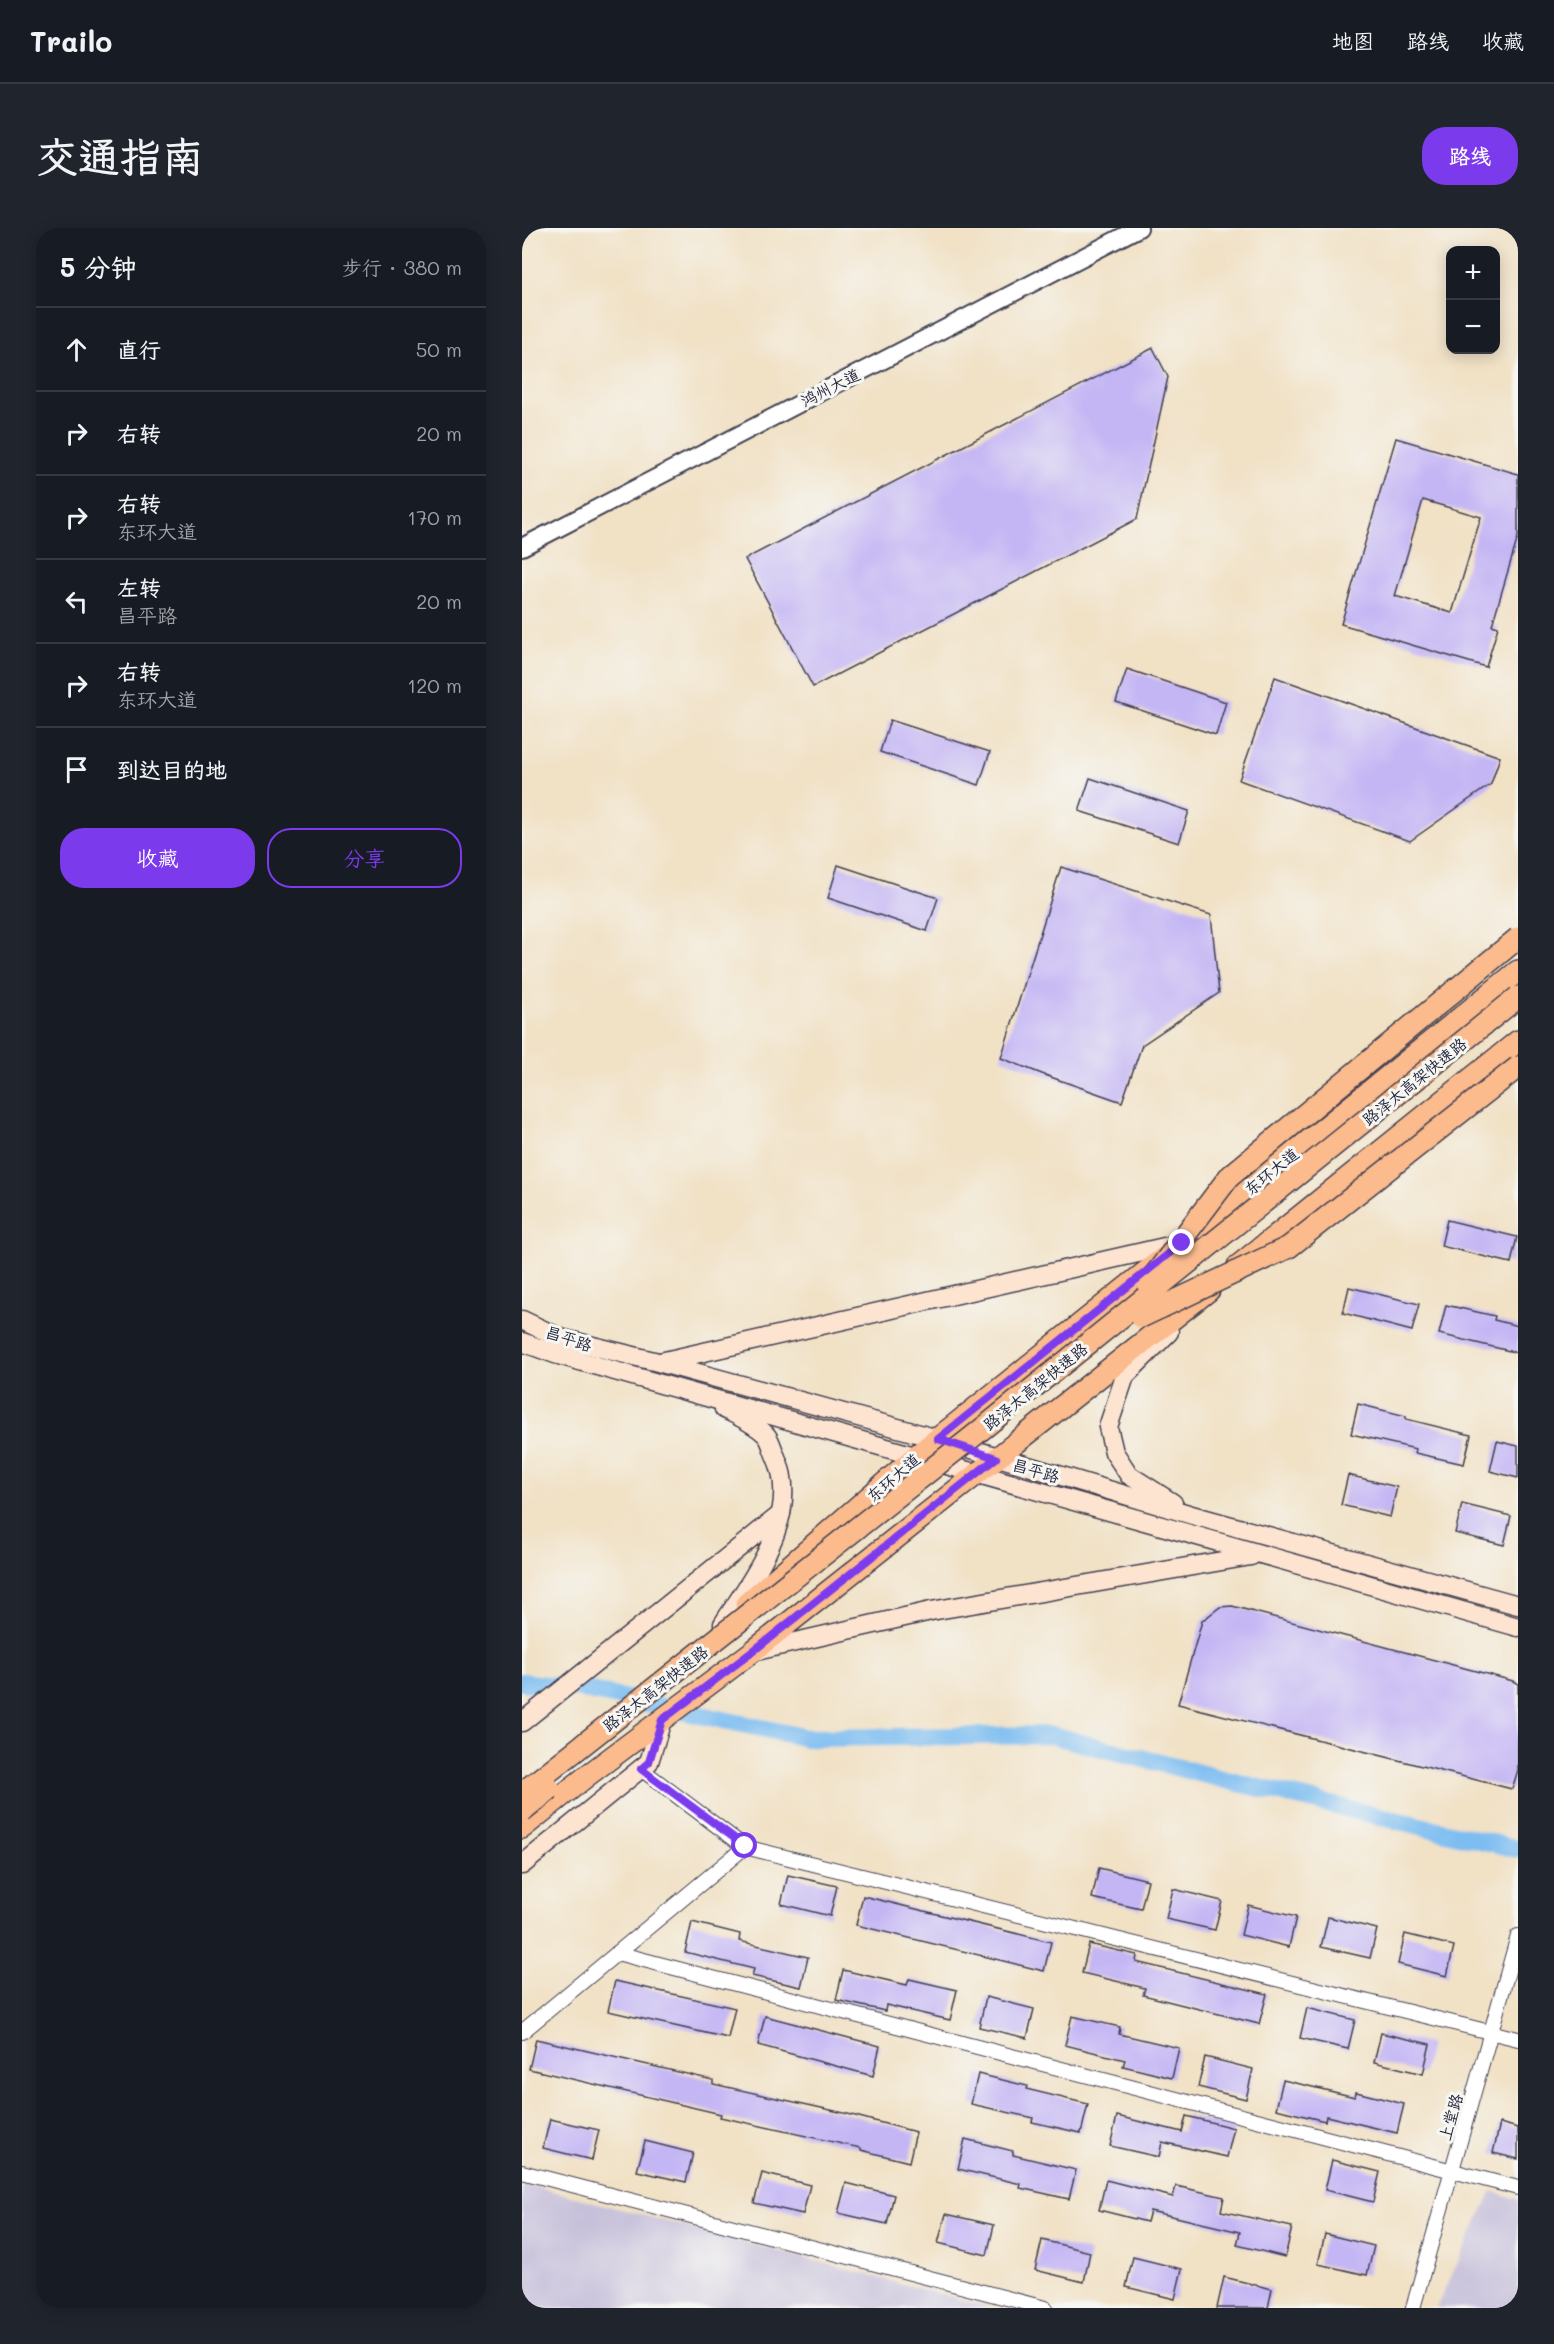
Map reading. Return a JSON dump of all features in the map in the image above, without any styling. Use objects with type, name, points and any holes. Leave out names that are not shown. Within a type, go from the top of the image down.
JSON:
[{"type":"main road","points":[[1135,1314],[1229,1177],[1518,938]]},
{"type":"main road","name":"东环大道","points":[[522,1781],[723,1624],[917,1455],[1518,971]]},
{"type":"main road","name":"路泽太高架快速路","points":[[522,1812],[1135,1314],[1518,997]]},
{"type":"main road","name":"路泽太高架快速路","points":[[522,1793],[1518,1016]]},
{"type":"main road","points":[[1135,1314],[1289,1247],[1512,1060],[1518,1041]]},
{"type":"main road","points":[[522,1828],[588,1775],[752,1652],[1220,1281],[1512,1060]]},
{"type":"main road","points":[[658,1362],[1182,1243]]},
{"type":"main road","points":[[1192,1515],[1129,1475],[1114,1452],[1108,1426],[1125,1376],[1220,1281]]},
{"type":"main road","name":"昌平路","points":[[522,1320],[560,1338],[658,1362],[938,1439],[1192,1515],[1518,1605]]},
{"type":"main road","name":"昌平路","points":[[522,1342],[555,1354],[917,1455],[1257,1555],[1518,1627]]},
{"type":"main road","points":[[658,1383],[735,1414],[767,1436],[782,1470],[785,1505],[763,1562],[723,1624]]},
{"type":"main road","points":[[522,1722],[781,1514]]},
{"type":"main road","points":[[752,1652],[931,1611],[1257,1555]]},
{"type":"main road","points":[[522,1864],[649,1762],[662,1720]]},
{"type":"street","name":"鸿州大道","points":[[522,547],[1139,228]]},
{"type":"street","points":[[641,1769],[745,1846],[1518,2039]]},
{"type":"street","points":[[522,2032],[745,1846]]},
{"type":"street","name":"上堂路","points":[[1413,2308],[1518,1936]]},
{"type":"street","points":[[616,1953],[1518,2188]]},
{"type":"street","points":[[522,2172],[1046,2308]]},
{"type":"shaded area","points":[[522,2183],[993,2308],[522,2308]]},
{"type":"shaded area","points":[[1492,2191],[1518,2199],[1518,2308],[1436,2308]]},
{"type":"building","points":[[1153,348],[1168,377],[1137,519],[813,687],[745,559]]},
{"type":"building","points":[[1396,438],[1518,474],[1518,537],[1492,625],[1498,627],[1486,667],[1341,624]],"holes":[[[1423,500],[1481,517],[1452,613],[1395,596]]]},
{"type":"building","points":[[1127,669],[1226,702],[1216,735],[1116,702]]},
{"type":"building","points":[[1275,677],[1500,757],[1491,784],[1410,841],[1239,780]]},
{"type":"building","points":[[890,720],[990,752],[979,785],[880,752]]},
{"type":"building","points":[[1090,778],[1189,811],[1179,843],[1079,811]]},
{"type":"building","points":[[838,865],[938,898],[927,931],[828,898]]},
{"type":"building","points":[[1061,867],[1211,915],[1219,993],[1142,1045],[1122,1102],[1001,1058]]},
{"type":"building","points":[[1447,1220],[1517,1237],[1511,1263],[1441,1246]]},
{"type":"building","points":[[1349,1287],[1419,1304],[1412,1331],[1343,1313]]},
{"type":"building","points":[[1446,1305],[1495,1316],[1494,1320],[1518,1326],[1518,1353],[1439,1334]]},
{"type":"building","points":[[1358,1404],[1471,1435],[1464,1464],[1415,1453],[1416,1449],[1351,1434]]},
{"type":"building","points":[[1497,1441],[1518,1446],[1518,1478],[1490,1471]]},
{"type":"building","points":[[1348,1475],[1397,1487],[1390,1517],[1341,1505]]},
{"type":"building","points":[[1462,1504],[1511,1516],[1504,1545],[1455,1533]]},
{"type":"building","points":[[1232,1606],[1518,1684],[1518,1770],[1512,1789],[1178,1704],[1202,1621],[1220,1607]]},
{"type":"building","points":[[1099,1868],[1148,1880],[1141,1909],[1092,1898]]},
{"type":"building","points":[[788,1875],[837,1886],[830,1916],[781,1904]]},
{"type":"building","points":[[1173,1889],[1222,1901],[1215,1930],[1166,1919]]},
{"type":"building","points":[[863,1896],[1051,1942],[1044,1971],[856,1925]]},
{"type":"building","points":[[1248,1905],[1296,1917],[1289,1947],[1241,1935]]},
{"type":"building","points":[[1328,1917],[1377,1929],[1370,1958],[1321,1947]]},
{"type":"building","points":[[692,1922],[740,1934],[739,1941],[808,1957],[801,1987],[752,1976],[754,1969],[685,1952]]},
{"type":"building","points":[[1405,1934],[1454,1946],[1447,1976],[1398,1964]]},
{"type":"building","points":[[1089,1944],[1137,1955],[1136,1962],[1267,1994],[1259,2024],[1143,1995],[1145,1988],[1082,1973]]},
{"type":"building","points":[[843,1970],[907,1985],[909,1979],[957,1990],[950,2020],[886,2005],[885,2011],[836,2000]]},
{"type":"building","points":[[615,1981],[735,2008],[728,2038],[608,2011]]},
{"type":"building","points":[[986,1997],[1034,2009],[1027,2038],[979,2027]]},
{"type":"building","points":[[1307,2008],[1355,2020],[1348,2049],[1300,2038]]},
{"type":"building","points":[[765,2016],[880,2046],[873,2076],[758,2045]]},
{"type":"building","points":[[1072,2016],[1120,2027],[1119,2034],[1179,2048],[1172,2078],[1123,2066],[1125,2060],[1065,2045]]},
{"type":"building","points":[[1381,2033],[1430,2044],[1423,2074],[1374,2062]]},
{"type":"building","points":[[536,2039],[713,2080],[713,2084],[844,2113],[916,2132],[909,2162],[861,2150],[861,2148],[720,2117],[721,2114],[529,2069]]},
{"type":"building","points":[[1205,2057],[1253,2069],[1246,2099],[1198,2087]]},
{"type":"building","points":[[978,2074],[1027,2086],[1026,2089],[1088,2104],[1081,2133],[1032,2122],[1033,2118],[971,2104]]},
{"type":"building","points":[[1283,2080],[1355,2097],[1356,2092],[1404,2104],[1397,2133],[1326,2116],[1325,2121],[1276,2109]]},
{"type":"building","points":[[1117,2116],[1182,2132],[1186,2116],[1234,2128],[1227,2157],[1162,2142],[1159,2157],[1110,2146]]},
{"type":"building","points":[[550,2119],[599,2130],[592,2160],[543,2148]]},
{"type":"building","points":[[1500,2123],[1518,2128],[1518,2159],[1493,2153]]},
{"type":"building","points":[[965,2139],[1013,2151],[1013,2155],[1076,2170],[1069,2199],[1020,2188],[1021,2184],[958,2169]]},
{"type":"building","points":[[645,2141],[693,2153],[686,2182],[637,2171]]},
{"type":"building","points":[[1332,2160],[1380,2172],[1373,2202],[1325,2190]]},
{"type":"building","points":[[762,2173],[810,2185],[803,2214],[754,2203]]},
{"type":"building","points":[[1106,2180],[1173,2197],[1176,2186],[1224,2197],[1221,2211],[1292,2227],[1285,2257],[1237,2245],[1240,2232],[1150,2211],[1147,2222],[1099,2210]]},
{"type":"building","points":[[846,2183],[894,2195],[887,2224],[838,2213]]},
{"type":"building","points":[[946,2214],[994,2225],[987,2255],[938,2243]]},
{"type":"building","points":[[1325,2234],[1374,2246],[1367,2275],[1318,2264]]},
{"type":"building","points":[[1042,2240],[1090,2252],[1084,2282],[1035,2270]]},
{"type":"building","points":[[1133,2257],[1182,2269],[1175,2299],[1126,2287]]},
{"type":"building","points":[[1224,2277],[1272,2289],[1268,2308],[1217,2308]]},
{"type":"waterway","points":[[522,1682],[552,1686]]},
{"type":"waterway","points":[[576,1688],[807,1738],[1051,1735],[1234,1782],[1518,1849]]},
{"type":"route","points":[[745,1846],[641,1769],[649,1762],[662,1720],[752,1652],[996,1458],[938,1439],[1182,1243]]}]
